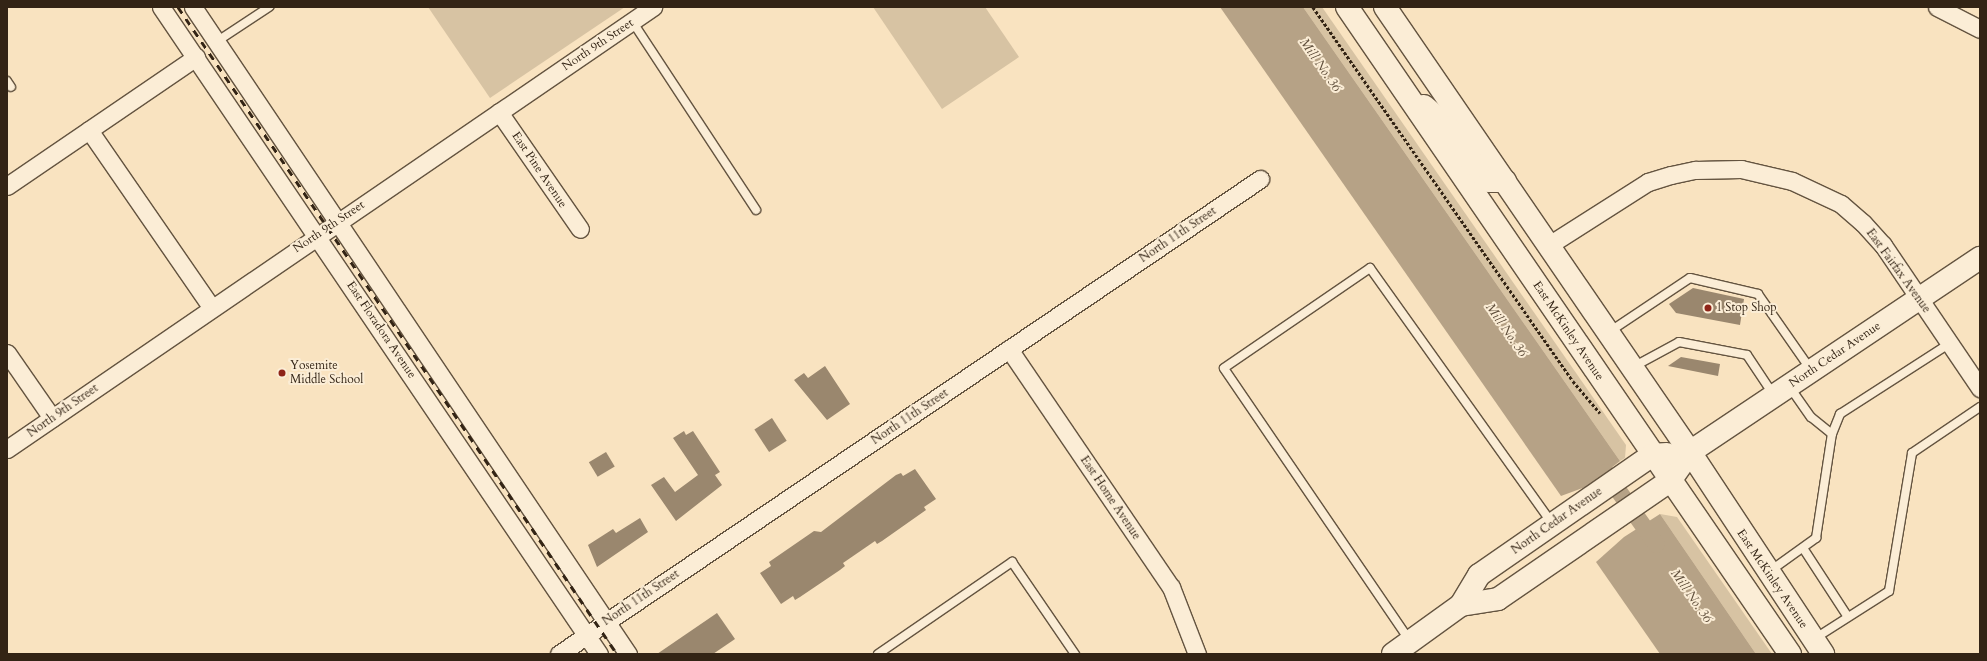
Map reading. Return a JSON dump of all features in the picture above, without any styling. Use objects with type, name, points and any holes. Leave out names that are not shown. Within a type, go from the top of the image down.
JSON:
[{"type":"main road","name":"East McKinley Avenue","points":[[1347,7],[1652,455],[1790,654]]},
{"type":"main road","name":"East McKinley Avenue","points":[[1385,7],[1690,452],[1818,647]]},
{"type":"main road","points":[[1401,86],[1448,127],[1480,173],[1489,181],[1504,181]]},
{"type":"main road","name":"North Cedar Avenue","points":[[1461,605],[1498,600],[1670,481],[1690,452],[1980,258]]},
{"type":"main road","name":"North Cedar Avenue","points":[[1393,654],[1461,605],[1479,575],[1652,455],[1690,452]]},
{"type":"street","name":"East Floradora Avenue","points":[[161,7],[317,235],[599,654]]},
{"type":"street","name":"East Floradora Avenue","points":[[193,7],[336,222],[628,654]]},
{"type":"street","name":"North 9th Street","points":[[7,449],[336,222],[654,7]]},
{"type":"street","points":[[1937,7],[1980,29]]},
{"type":"street","points":[[7,186],[196,57]]},
{"type":"street","name":"East Pine Avenue","points":[[499,112],[580,229]]},
{"type":"street","points":[[89,130],[212,308]]},
{"type":"street","name":"East Fairfax Avenue","points":[[1549,245],[1648,182],[1695,170],[1741,169],[1792,181],[1841,204],[1882,245],[1920,298],[1980,388]]},
{"type":"street","name":"North 11th Street","points":[[560,654],[1260,179]]},
{"type":"street","name":"East Home Avenue","points":[[1009,349],[1171,587],[1197,654]]},
{"type":"street","points":[[7,353],[52,418]]},
{"type":"lane","points":[[216,42],[269,7]]},
{"type":"lane","points":[[632,21],[756,210]]},
{"type":"lane","points":[[1411,642],[1224,368],[1370,268],[1553,524]]},
{"type":"lane","points":[[1608,332],[1690,278],[1758,294],[1811,371]]},
{"type":"lane","points":[[1633,368],[1679,342],[1747,355],[1781,391],[1832,434]]},
{"type":"lane","points":[[1769,572],[1816,538],[1832,434],[1840,414],[1950,343]]},
{"type":"lane","points":[[1818,647],[1848,617],[1889,591],[1912,453],[1980,407]]},
{"type":"lane","points":[[1802,548],[1848,617]]},
{"type":"lane","points":[[878,654],[1012,562],[1075,654]]},
{"type":"path","points":[[1313,7],[1573,381],[1603,417]]},
{"type":"shaded area","points":[[428,7],[625,7],[490,98]]},
{"type":"shaded area","points":[[873,7],[985,7],[1019,57],[942,109]]},
{"type":"shaded area","points":[[1303,7],[1322,7],[1626,445],[1625,458],[1620,461]]},
{"type":"shaded area","points":[[1660,514],[1677,517],[1772,654],[1756,654]]},
{"type":"water","points":[[1220,7],[1303,7],[1620,461],[1588,486],[1561,496]]},
{"type":"water","points":[[1660,514],[1756,654],[1660,654],[1596,562],[1624,537]]},
{"type":"building","name":"1 Stop Shop","points":[[1693,288],[1744,299],[1740,325],[1676,313],[1669,304]]},
{"type":"building","points":[[1681,357],[1720,364],[1718,376],[1668,366]]},
{"type":"building","points":[[825,366],[850,404],[827,420],[794,380],[804,373],[808,378]]},
{"type":"building","points":[[772,418],[787,441],[769,452],[754,429]]},
{"type":"building","points":[[684,431],[686,435],[693,431],[720,472],[715,475],[722,485],[676,521],[651,485],[664,477],[675,492],[698,475],[673,438]]},
{"type":"building","points":[[606,452],[615,467],[598,477],[589,462]]},
{"type":"building","points":[[915,469],[936,499],[924,507],[926,510],[882,541],[877,544],[875,541],[843,563],[845,566],[840,570],[800,597],[795,600],[793,596],[781,604],[760,573],[771,566],[769,562],[814,531],[821,532],[896,475],[901,473],[903,476]]},
{"type":"building","points":[[640,518],[648,532],[597,567],[588,545],[613,529],[616,533]]},
{"type":"building","points":[[717,613],[735,639],[713,654],[657,654]]},
{"type":"waterway","name":"Mill No. 36","points":[[1605,472],[1656,544]]},
{"type":"railway","points":[[178,7],[617,654]]},
{"type":"place","name":"1 Stop Shop","points":[[1708,308]]},
{"type":"place","name":"Yosemite Middle School","points":[[282,373]]}]
